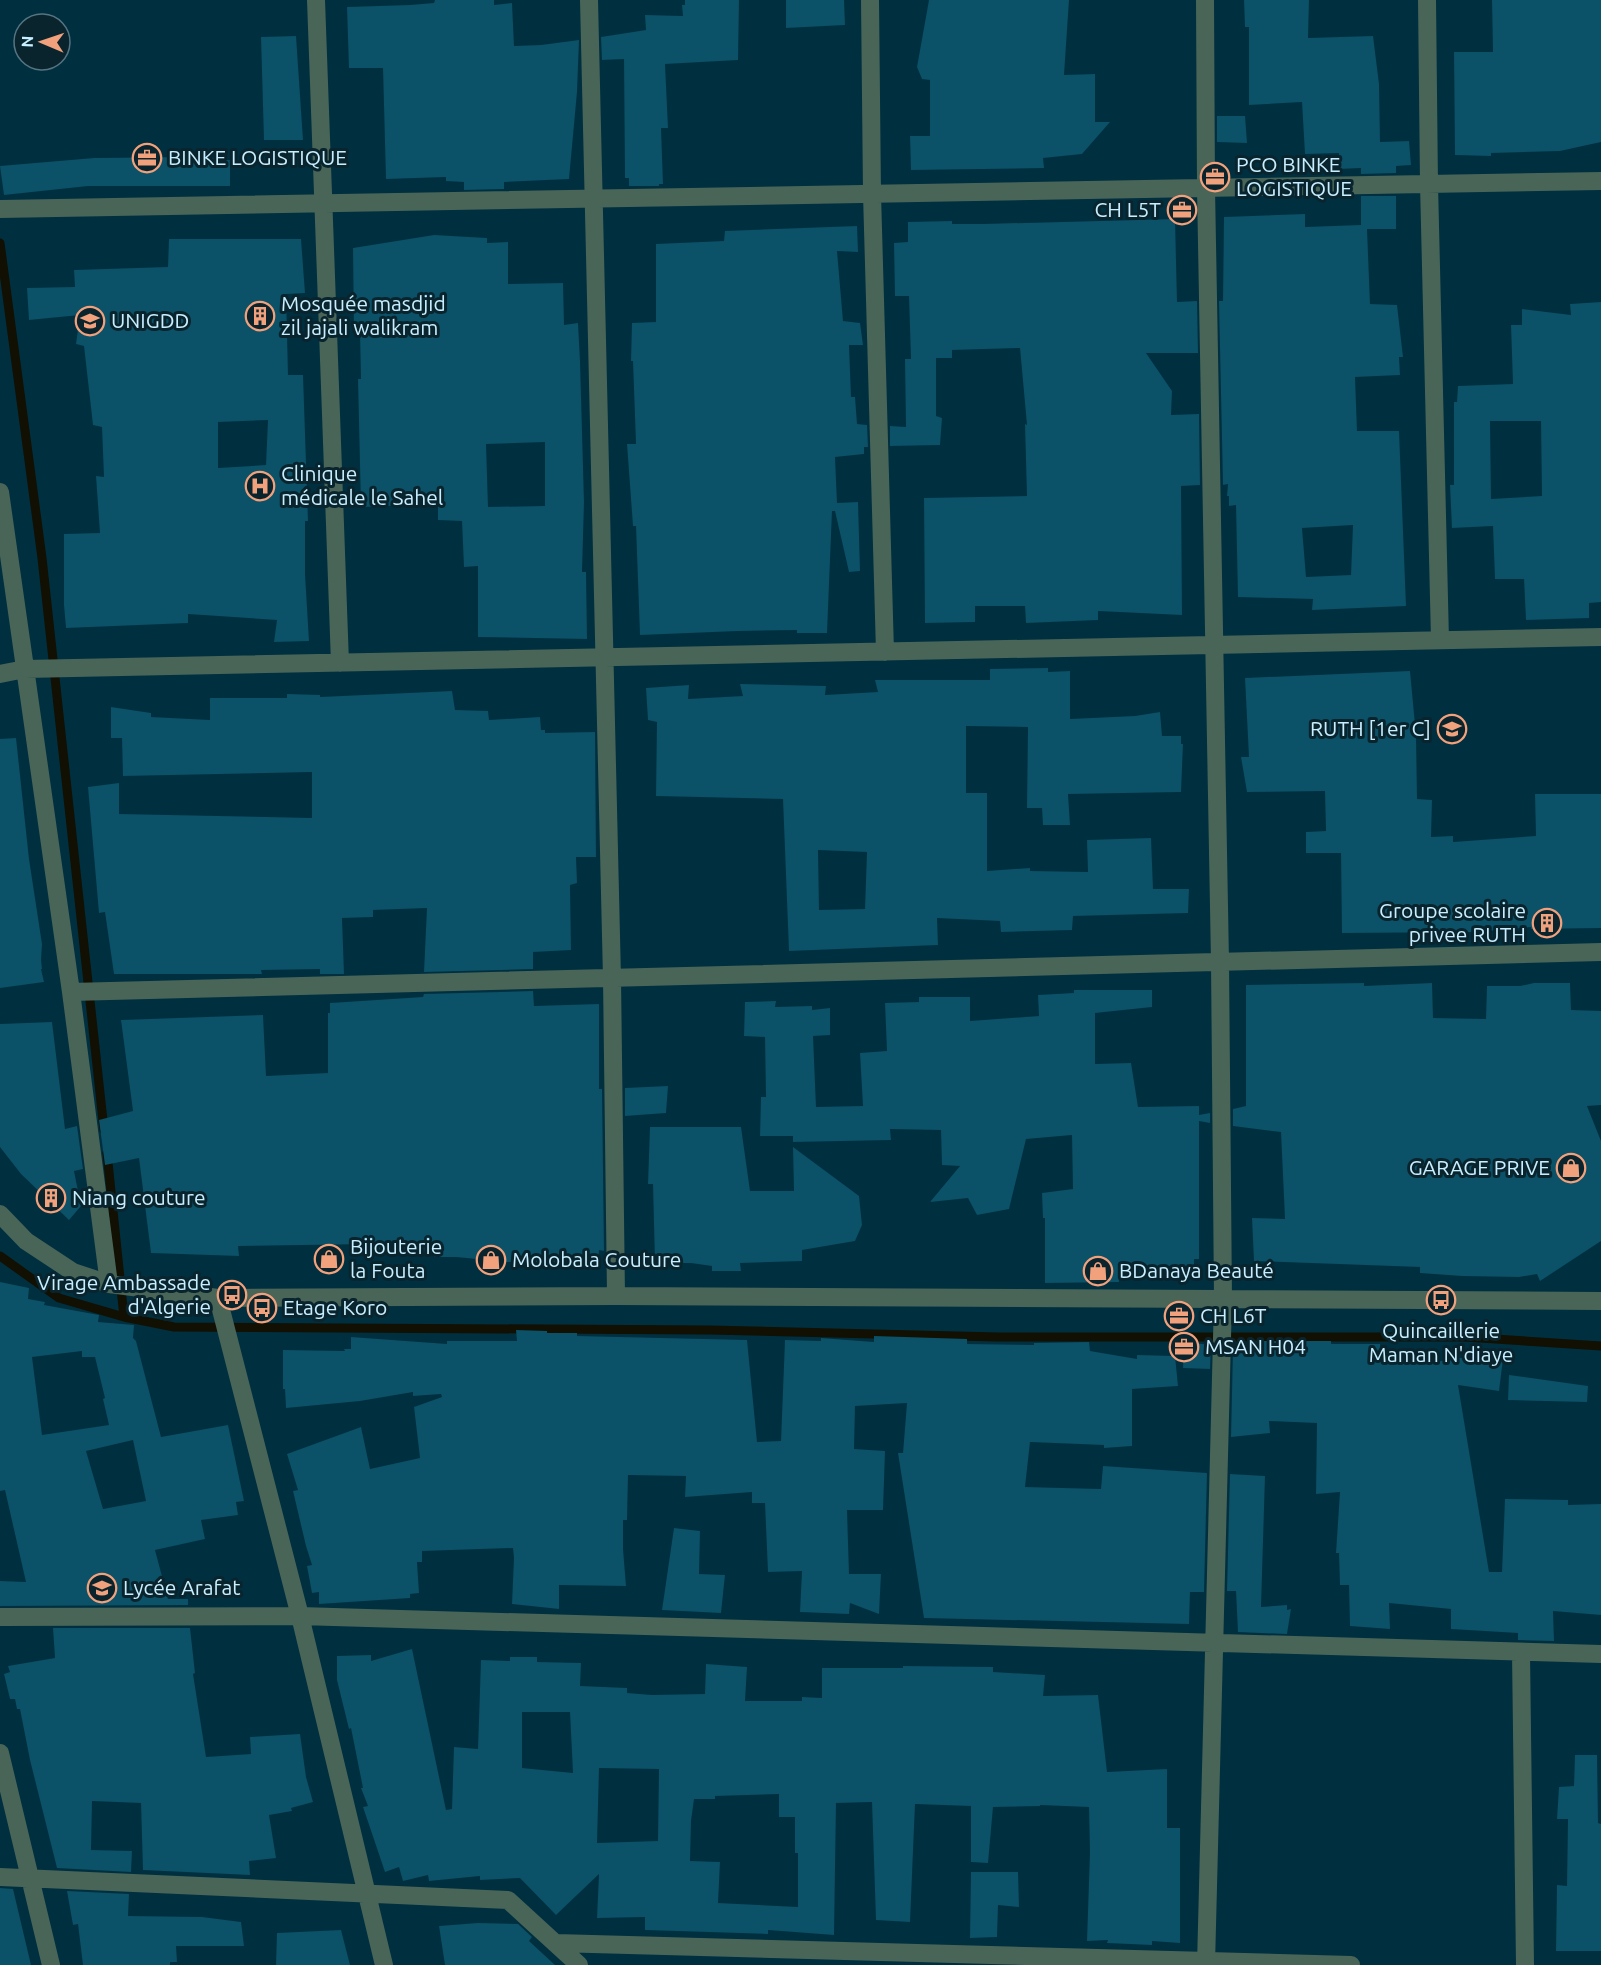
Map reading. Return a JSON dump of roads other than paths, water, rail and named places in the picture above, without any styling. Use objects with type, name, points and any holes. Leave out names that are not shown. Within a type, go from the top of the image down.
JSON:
[{"type":"street","points":[[316,0],[340,663]]},
{"type":"street","points":[[589,0],[612,978],[616,1296]]},
{"type":"street","points":[[870,0],[872,194],[885,652]]},
{"type":"street","points":[[1205,0],[1223,1299],[1206,1962]]},
{"type":"street","points":[[1427,0],[1440,640]]},
{"type":"street","points":[[0,209],[1601,181]]},
{"type":"street","points":[[0,492],[71,992],[109,1284]]},
{"type":"street","points":[[0,674],[25,669],[1601,637]]},
{"type":"street","points":[[71,992],[1601,952]]},
{"type":"street","points":[[0,1214],[26,1241],[73,1272],[109,1284],[218,1298],[616,1296],[1601,1301]]},
{"type":"street","points":[[218,1298],[300,1616],[384,1965]]},
{"type":"street","points":[[0,1617],[300,1616],[1601,1654]]},
{"type":"street","points":[[1521,1653],[1525,1965]]},
{"type":"street","points":[[0,1753],[51,1965]]},
{"type":"street","points":[[0,1877],[508,1900],[579,1965]]},
{"type":"street","points":[[555,1943],[1351,1965]]},
{"type":"waterway","points":[[0,243],[42,558],[104,1130]]},
{"type":"waterway","points":[[107,1153],[124,1317]]},
{"type":"waterway","points":[[0,1256],[59,1298],[124,1317],[174,1327],[710,1330],[998,1337],[1465,1337],[1601,1346]]},
{"type":"place","name":"BINKE LOGISTIQUE","points":[[147,158]]},
{"type":"place","name":"PCO BINKE LOGISTIQUE","points":[[1215,177]]},
{"type":"place","name":"CH L5T","points":[[1182,210]]},
{"type":"place","name":"Mosquée masdjid zil jajali walikram","points":[[260,316]]},
{"type":"place","name":"UNIGDD","points":[[90,321]]},
{"type":"place","name":"Clinique médicale le Sahel","points":[[260,486]]},
{"type":"place","name":"RUTH [1er C]","points":[[1452,729]]},
{"type":"place","name":"Groupe scolaire privee RUTH","points":[[1547,923]]},
{"type":"place","name":"GARAGE PRIVE","points":[[1571,1168]]},
{"type":"place","name":"Niang couture","points":[[51,1198]]},
{"type":"place","name":"Bijouterie la Fouta","points":[[329,1259]]},
{"type":"place","name":"Molobala Couture","points":[[491,1260]]},
{"type":"place","name":"BDanaya Beauté","points":[[1098,1271]]},
{"type":"place","name":"Virage Ambassade d'Algerie","points":[[232,1295]]},
{"type":"place","name":"Quincaillerie Maman N'diaye","points":[[1441,1300]]},
{"type":"place","name":"Etage Koro","points":[[262,1308]]},
{"type":"place","name":"CH L6T","points":[[1179,1316]]},
{"type":"place","name":"MSAN H04","points":[[1184,1347]]},
{"type":"place","name":"Lycée Arafat","points":[[102,1588]]}]
